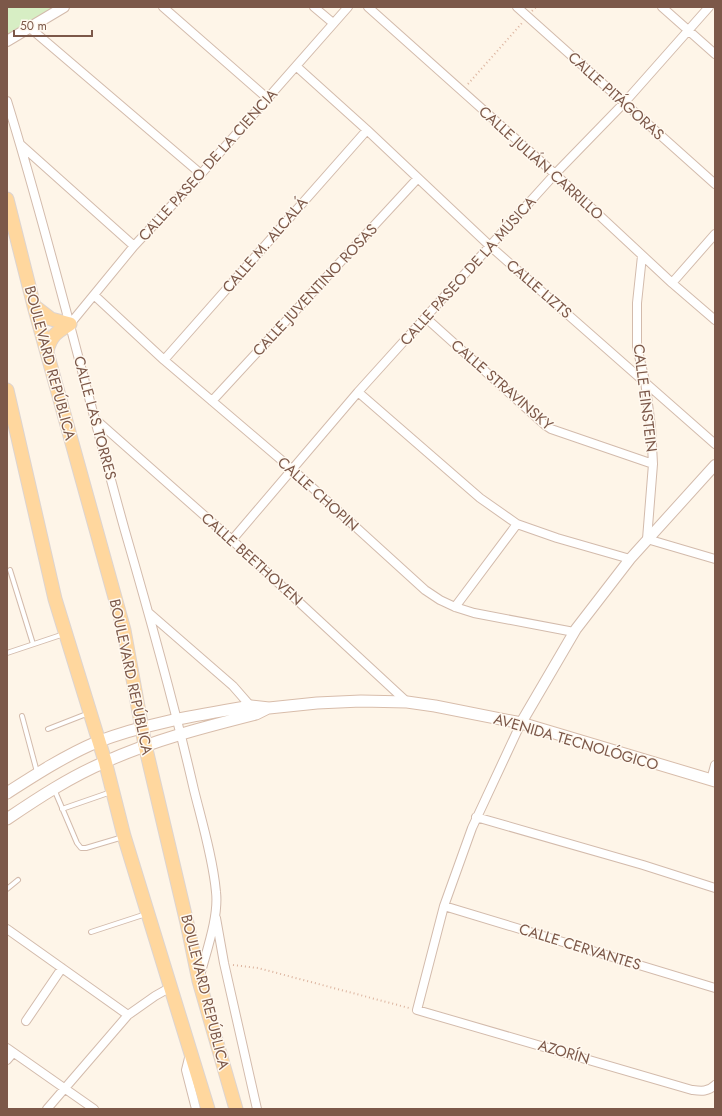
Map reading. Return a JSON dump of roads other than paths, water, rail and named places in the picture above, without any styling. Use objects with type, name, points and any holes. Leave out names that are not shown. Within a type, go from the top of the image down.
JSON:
[{"type":"main road","name":"BOULEVARD REPÚBLICA","points":[[7,199],[34,306],[124,630],[146,745],[199,981],[236,1109]]},
{"type":"main road","points":[[34,306],[51,319],[70,324]]},
{"type":"main road","points":[[47,351],[53,336],[70,324]]},
{"type":"main road","name":"BOULEVARD REPÚBLICA","points":[[7,394],[55,599],[105,761],[124,836],[208,1109]]},
{"type":"main road","name":"AVENIDA TECNOLÓGICO","points":[[254,710],[317,703],[362,701],[407,702],[435,706],[521,723],[713,780]]},
{"type":"main road","points":[[7,793],[37,774],[98,742],[143,727],[178,719],[254,710]]},
{"type":"main road","points":[[7,819],[54,788],[105,761],[146,745],[254,710]]},
{"type":"street","points":[[7,41],[64,7]]},
{"type":"street","points":[[163,7],[267,98]]},
{"type":"street","points":[[314,7],[333,23]]},
{"type":"street","name":"CALLE PASEO DE LA CIENCIA","points":[[70,324],[134,246],[201,174],[348,7]]},
{"type":"street","name":"CALLE JULIÁN CARRILLO","points":[[368,7],[555,174],[642,256],[715,320]]},
{"type":"street","name":"CALLE PITÁGORAS","points":[[517,7],[715,184]]},
{"type":"street","points":[[662,7],[715,54]]},
{"type":"street","name":"CALLE PASEO DE LA MÚSICA","points":[[232,540],[358,392],[555,174],[624,103],[709,7]]},
{"type":"street","points":[[30,28],[201,174]]},
{"type":"street","name":"CALLE LIZTS","points":[[296,66],[367,130],[490,246],[715,444]]},
{"type":"street","name":"CALLE LAS TORRES","points":[[7,101],[70,324],[182,734],[217,893],[215,913]]},
{"type":"street","name":"CALLE M. ALCALÁ","points":[[164,360],[367,130]]},
{"type":"street","points":[[20,145],[134,246]]},
{"type":"street","name":"CALLE JUVENTINO ROSAS","points":[[212,401],[418,178]]},
{"type":"street","points":[[672,283],[715,234]]},
{"type":"street","name":"CALLE EINSTEIN","points":[[642,256],[637,303],[637,347],[651,426],[653,464],[647,539]]},
{"type":"street","name":"CALLE CHOPIN","points":[[94,295],[164,360],[293,470],[425,590],[440,600],[474,613],[574,632]]},
{"type":"street","name":"CALLE STRAVINSKY","points":[[426,318],[551,429],[653,464]]},
{"type":"street","points":[[358,392],[480,498],[517,524],[557,538],[630,559]]},
{"type":"street","name":"CALLE BEETHOVEN","points":[[95,418],[232,540],[407,702]]},
{"type":"street","points":[[444,906],[476,817],[521,723],[574,632],[630,559],[715,465]]},
{"type":"street","points":[[455,607],[517,524]]},
{"type":"street","points":[[647,539],[715,559]]},
{"type":"street","points":[[149,613],[233,686],[254,710]]},
{"type":"street","points":[[713,780],[715,765]]},
{"type":"street","points":[[476,817],[643,865],[715,888]]},
{"type":"street","name":"CALLE CERVANTES","points":[[444,906],[715,988]]},
{"type":"street","name":"AZORÍN","points":[[444,906],[417,1010],[692,1090],[706,1091],[713,1086]]},
{"type":"street","points":[[215,913],[224,963],[257,1109]]},
{"type":"street","points":[[199,981],[210,941],[215,913]]},
{"type":"street","points":[[7,929],[128,1016]]},
{"type":"street","points":[[26,1021],[62,968]]},
{"type":"street","points":[[46,1109],[128,1016],[155,996],[171,987]]},
{"type":"street","points":[[7,1060],[10,1050],[94,1109]]},
{"type":"street","points":[[190,1053],[186,1070],[196,1109]]},
{"type":"lane","points":[[10,570],[33,644]]},
{"type":"lane","points":[[7,653],[65,633]]},
{"type":"lane","points":[[48,730],[90,713]]},
{"type":"lane","points":[[22,716],[37,774]]},
{"type":"lane","points":[[54,788],[77,844],[81,848],[86,848],[124,836]]},
{"type":"lane","points":[[62,809],[113,792]]},
{"type":"lane","points":[[7,889],[18,880]]},
{"type":"lane","points":[[91,932],[148,914]]}]
